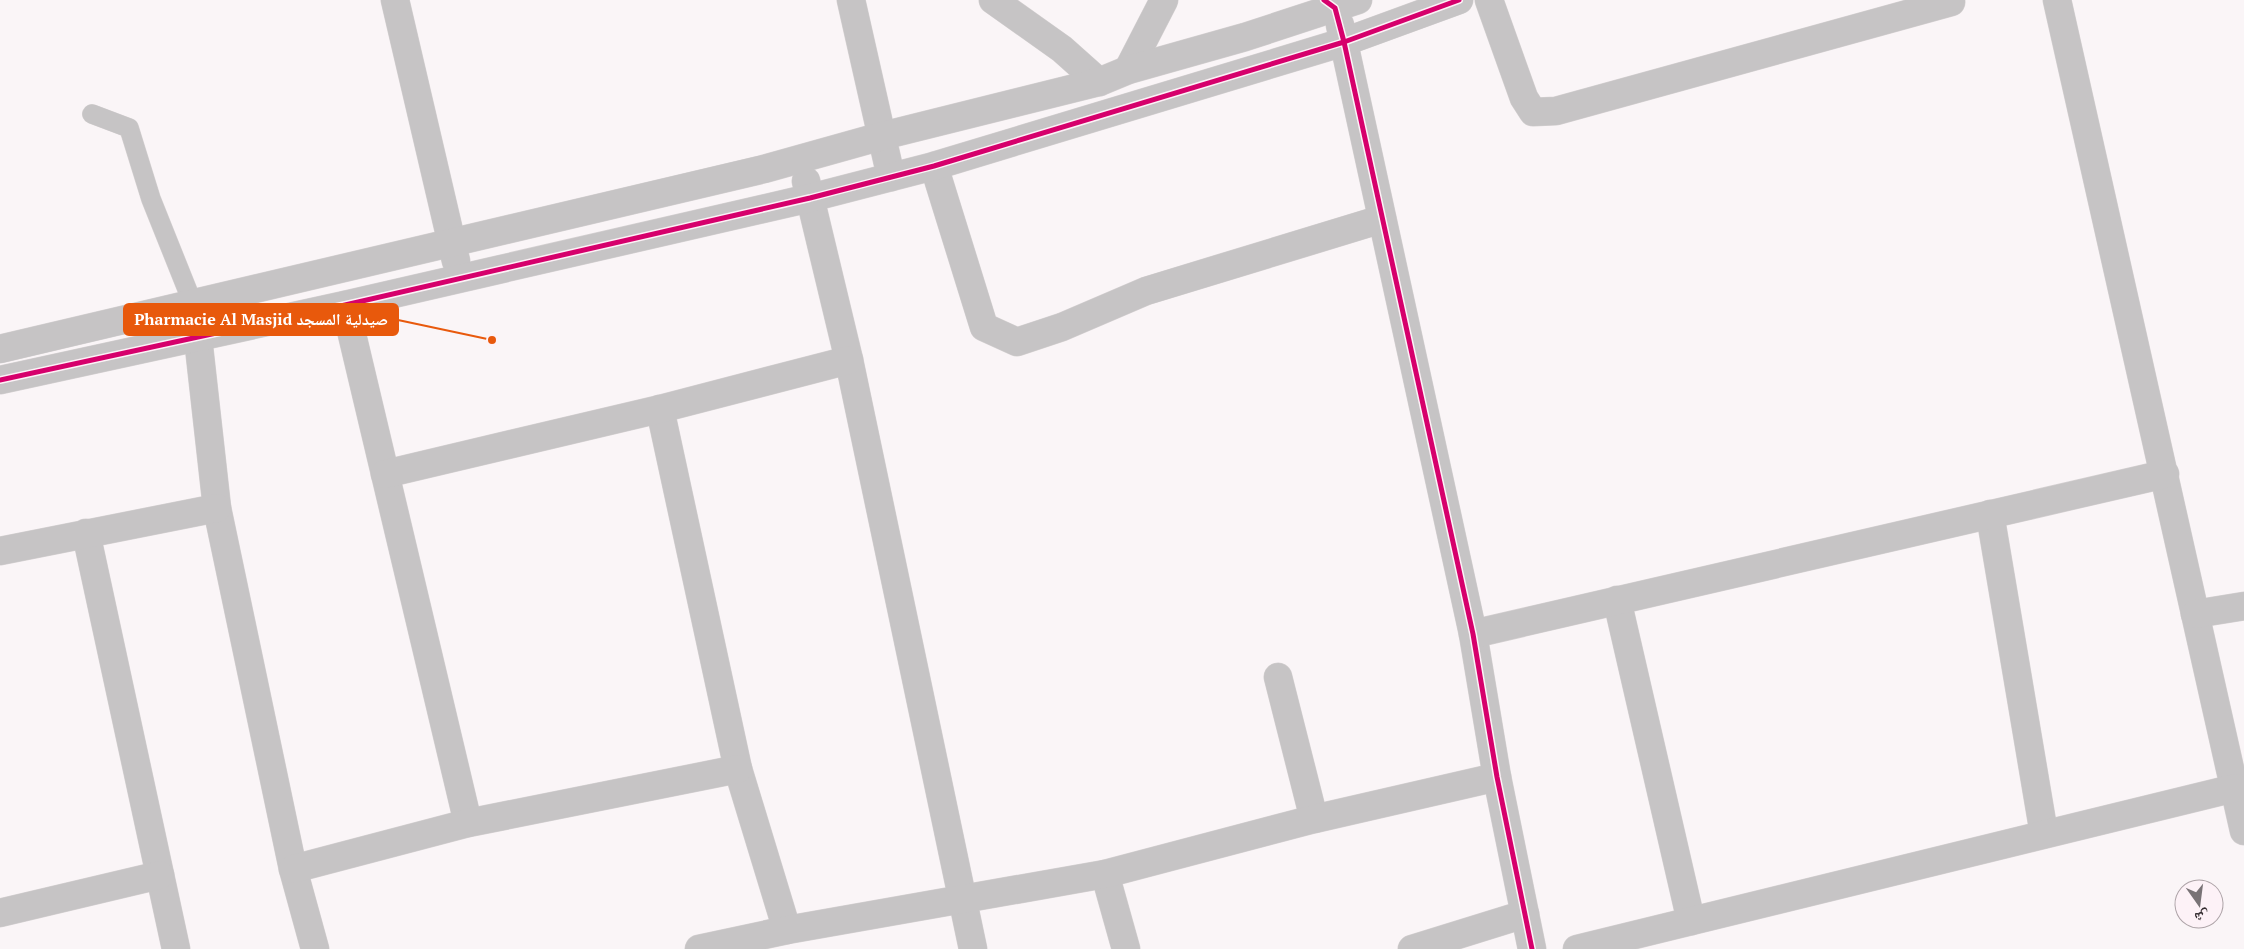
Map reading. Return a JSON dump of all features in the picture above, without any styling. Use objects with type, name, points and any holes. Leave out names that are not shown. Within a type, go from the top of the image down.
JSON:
[{"type":"street","points":[[395,0],[460,278]]},
{"type":"street","points":[[851,0],[891,177]]},
{"type":"street","points":[[993,0],[1062,49],[1099,82]]},
{"type":"street","points":[[1128,70],[1164,0]]},
{"type":"street","points":[[0,380],[344,305],[810,198],[934,166],[1344,42],[1459,0]]},
{"type":"street","points":[[1489,0],[1524,98],[1533,112],[1556,111],[1951,2]]},
{"type":"street","points":[[2057,0],[2244,831]]},
{"type":"street","points":[[0,349],[453,243],[800,159],[882,136],[1099,82],[1128,70],[1244,37],[1339,2],[1344,42],[1473,634],[1497,777],[1532,949]]},
{"type":"street","points":[[800,159],[849,360],[974,949]]},
{"type":"street","points":[[934,166],[984,327],[1017,342],[1062,327],[1146,291],[1382,219]]},
{"type":"street","points":[[192,304],[199,337],[217,508],[293,869],[315,949]]},
{"type":"street","points":[[344,305],[468,823]]},
{"type":"street","points":[[385,474],[660,409],[849,360]]},
{"type":"street","points":[[660,409],[738,769],[787,930]]},
{"type":"street","points":[[1473,634],[2165,474]]},
{"type":"street","points":[[0,551],[86,532],[217,508]]},
{"type":"street","points":[[1990,514],[2044,834]]},
{"type":"street","points":[[86,532],[176,949]]},
{"type":"street","points":[[1618,600],[1691,921]]},
{"type":"street","points":[[2195,614],[2244,606]]},
{"type":"street","points":[[1278,677],[1314,819]]},
{"type":"street","points":[[293,869],[468,823],[738,769]]},
{"type":"street","points":[[699,949],[787,930],[1105,874],[1314,819],[1497,777]]},
{"type":"street","points":[[1577,949],[2235,788]]},
{"type":"street","points":[[1105,874],[1126,949]]},
{"type":"street","points":[[0,913],[160,875]]},
{"type":"street","points":[[1412,949],[1525,914]]},
{"type":"lane","points":[[92,114],[129,128],[151,198],[192,304]]},
{"type":"cycle path","points":[[1324,0],[1335,8],[1344,42],[1473,634],[1497,777],[1532,949]]},
{"type":"cycle path","points":[[0,380],[345,305],[810,198],[934,166],[1344,42],[1459,0]]},
{"type":"place","name":"Pharmacie Al Masjid صيدلية المسجد","points":[[492,340]]}]
